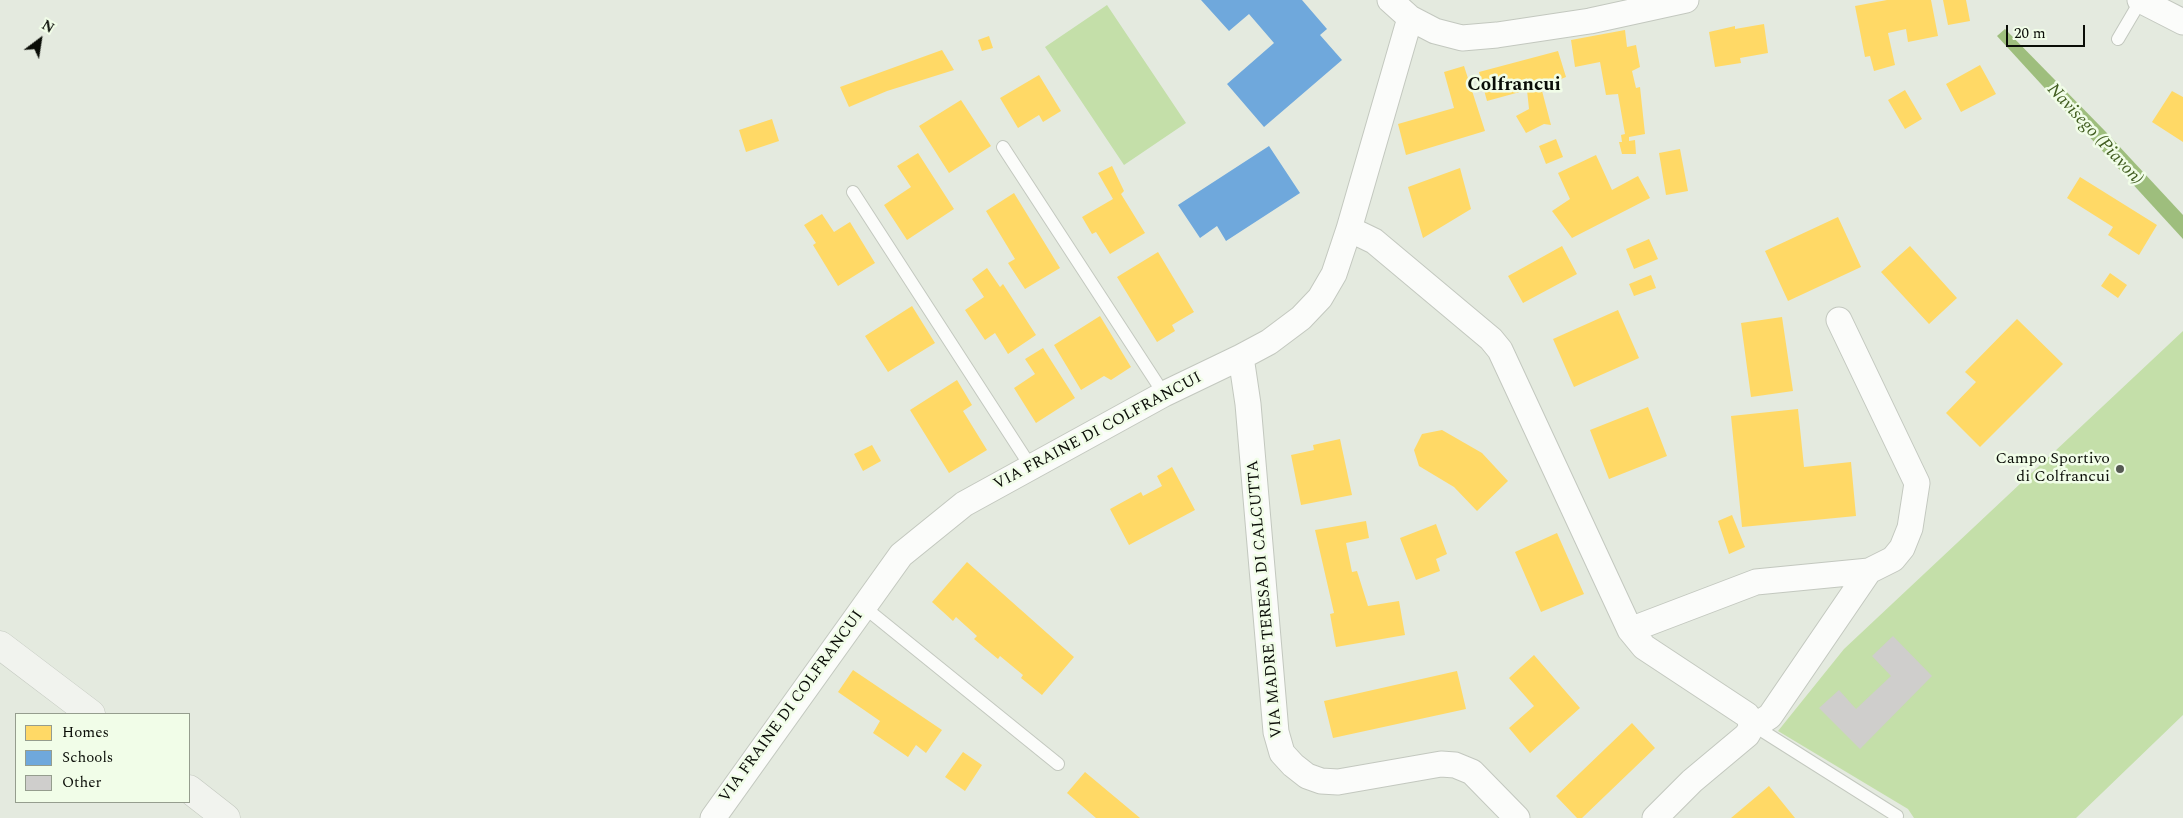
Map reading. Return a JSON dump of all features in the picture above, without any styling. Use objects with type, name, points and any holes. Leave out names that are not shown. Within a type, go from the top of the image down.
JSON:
[{"type":"main road","points":[[0,644],[90,713]]},
{"type":"main road","points":[[190,791],[226,818]]},
{"type":"street","points":[[1390,0],[1410,18],[1435,31],[1462,38],[1497,35],[1590,21],[1686,0]]},
{"type":"street","points":[[2141,0],[2183,22]]},
{"type":"street","name":"VIA FRAINE DI COLFRANCUI","points":[[713,818],[901,555],[908,549],[964,504],[1164,394],[1269,342],[1301,318],[1320,298],[1334,274],[1349,229],[1410,18]]},
{"type":"street","points":[[1349,229],[1374,241],[1491,339],[1500,350],[1630,630],[1644,647],[1747,715],[1751,724],[1747,735],[1692,781],[1655,818]]},
{"type":"street","points":[[1630,630],[1756,582],[1869,571],[1893,559],[1902,548],[1910,528],[1917,483],[1839,320]]},
{"type":"street","name":"VIA MADRE TERESA DI CALCUTTA","points":[[1241,357],[1248,404],[1276,732],[1282,753],[1307,776],[1321,781],[1338,782],[1441,764],[1455,765],[1472,772],[1517,818]]},
{"type":"street","points":[[1751,724],[1761,722],[1770,716],[1869,571]]},
{"type":"lane","points":[[2118,39],[2141,0]]},
{"type":"lane","points":[[1003,147],[1164,394]]},
{"type":"lane","points":[[853,192],[1031,467]]},
{"type":"lane","points":[[864,607],[1058,764]]},
{"type":"lane","points":[[1751,724],[1897,816]]},
{"type":"shaded area","points":[[1107,5],[1186,123],[1124,165],[1045,47]]},
{"type":"shaded area","points":[[2183,331],[2183,715],[2076,818],[1914,818],[1908,809],[1778,731],[1844,649]]},
{"type":"water","name":"Navisego (Piavon)","points":[[2005,29],[2105,131],[2183,215],[2183,239],[1997,36]]},
{"type":"building: Homes","points":[[1887,0],[1931,0],[1938,36],[1908,42],[1906,29],[1888,33],[1895,65],[1874,71],[1870,56],[1865,57],[1855,6]]},
{"type":"building: Homes","points":[[1943,0],[1966,0],[1970,21],[1948,25]]},
{"type":"building: Homes","points":[[1764,24],[1768,53],[1740,58],[1741,63],[1715,67],[1709,32],[1735,26],[1735,29]]},
{"type":"building: Homes","points":[[1625,30],[1627,47],[1636,45],[1640,67],[1632,71],[1636,88],[1640,87],[1645,134],[1629,137],[1629,141],[1635,140],[1636,154],[1622,154],[1619,142],[1622,142],[1621,135],[1625,134],[1618,94],[1606,95],[1600,62],[1575,67],[1571,40]]},
{"type":"building: Homes","points":[[989,36],[993,48],[982,51],[978,40]]},
{"type":"building: Homes","points":[[942,50],[954,70],[887,91],[849,107],[840,87]]},
{"type":"building: Homes","points":[[1558,51],[1566,77],[1541,87],[1551,125],[1544,124],[1526,133],[1516,116],[1529,109],[1527,90],[1487,101],[1479,72]]},
{"type":"building: Homes","points":[[1980,65],[1996,94],[1961,112],[1946,84]]},
{"type":"building: Homes","points":[[1464,66],[1485,131],[1406,155],[1398,124],[1454,108],[1444,72]]},
{"type":"building: Homes","points":[[1039,75],[1061,111],[1043,122],[1039,115],[1018,128],[1000,98]]},
{"type":"building: Homes","points":[[1905,90],[1922,119],[1905,129],[1888,100]]},
{"type":"building: Homes","points":[[2172,91],[2183,97],[2183,142],[2152,122]]},
{"type":"building: Homes","points":[[961,100],[991,146],[949,173],[919,126]]},
{"type":"building: Homes","points":[[772,119],[779,141],[746,152],[739,130]]},
{"type":"building: Homes","points":[[1556,139],[1563,157],[1546,164],[1539,146]]},
{"type":"building: Homes","points":[[1680,149],[1688,191],[1666,195],[1659,153]]},
{"type":"building: Homes","points":[[918,153],[954,209],[907,240],[884,205],[911,187],[897,166]]},
{"type":"building: Homes","points":[[1596,155],[1612,190],[1638,176],[1650,198],[1572,238],[1552,211],[1570,199],[1558,173]]},
{"type":"building: Homes","points":[[1112,166],[1124,191],[1121,194],[1145,233],[1110,254],[1096,232],[1092,234],[1082,217],[1113,199],[1098,173]]},
{"type":"building: Homes","points":[[1460,168],[1471,209],[1423,238],[1408,187]]},
{"type":"building: Homes","points":[[2080,177],[2157,225],[2139,255],[2108,235],[2113,227],[2067,198]]},
{"type":"building: Homes","points":[[1014,193],[1060,268],[1025,289],[1008,263],[1015,259],[986,211]]},
{"type":"building: Homes","points":[[822,214],[834,232],[850,222],[875,263],[838,286],[813,245],[816,243],[804,225]]},
{"type":"building: Homes","points":[[1838,217],[1861,267],[1788,301],[1765,251]]},
{"type":"building: Homes","points":[[1649,239],[1658,259],[1634,269],[1626,249]]},
{"type":"building: Homes","points":[[1562,246],[1577,274],[1523,303],[1508,276]]},
{"type":"building: Homes","points":[[1910,246],[1957,298],[1929,324],[1881,272]]},
{"type":"building: Homes","points":[[1158,252],[1194,312],[1172,325],[1175,331],[1157,342],[1117,277]]},
{"type":"building: Homes","points":[[987,268],[1000,287],[1003,284],[1036,335],[1008,354],[995,333],[985,340],[965,310],[984,297],[972,279]]},
{"type":"building: Homes","points":[[2110,273],[2127,285],[2118,298],[2101,286]]},
{"type":"building: Homes","points":[[1651,275],[1656,288],[1634,296],[1629,284]]},
{"type":"building: Homes","points":[[912,306],[935,343],[888,372],[865,336]]},
{"type":"building: Homes","points":[[1618,310],[1639,358],[1574,387],[1553,339]]},
{"type":"building: Homes","points":[[1100,316],[1131,367],[1111,380],[1104,376],[1081,390],[1054,345]]},
{"type":"building: Homes","points":[[1782,317],[1793,391],[1751,397],[1741,323]]},
{"type":"building: Homes","points":[[2017,319],[2063,364],[1980,447],[1946,413],[1976,382],[1965,372]]},
{"type":"building: Homes","points":[[1043,348],[1075,398],[1036,423],[1014,388],[1035,374],[1025,359]]},
{"type":"building: Homes","points":[[957,380],[972,405],[963,411],[987,450],[949,473],[910,410]]},
{"type":"building: Homes","points":[[1648,407],[1667,456],[1609,479],[1590,430]]},
{"type":"building: Homes","points":[[1798,409],[1804,467],[1851,462],[1856,516],[1742,527],[1731,416]]},
{"type":"building: Homes","points":[[1442,430],[1482,453],[1508,481],[1477,511],[1454,487],[1419,466],[1414,450],[1422,434]]},
{"type":"building: Homes","points":[[1340,439],[1352,495],[1301,505],[1291,455],[1314,450],[1313,445]]},
{"type":"building: Homes","points":[[872,445],[881,461],[863,471],[854,454]]},
{"type":"building: Homes","points":[[1172,467],[1195,510],[1129,545],[1110,509],[1141,492],[1143,496],[1162,486],[1157,476]]},
{"type":"building: Homes","points":[[1732,515],[1745,547],[1729,554],[1718,521]]},
{"type":"building: Homes","points":[[1366,521],[1369,538],[1346,543],[1352,572],[1357,571],[1368,606],[1399,601],[1405,635],[1336,647],[1330,614],[1334,613],[1315,530]]},
{"type":"building: Homes","points":[[1436,524],[1447,554],[1436,559],[1440,571],[1416,580],[1400,538]]},
{"type":"building: Homes","points":[[1557,533],[1584,594],[1541,612],[1515,552]]},
{"type":"building: Homes","points":[[967,562],[1074,657],[1042,695],[1021,678],[1023,675],[1000,656],[998,659],[974,639],[977,636],[956,617],[953,621],[932,602]]},
{"type":"building: Homes","points":[[1534,655],[1580,708],[1530,753],[1509,728],[1534,706],[1509,678]]},
{"type":"building: Homes","points":[[853,670],[942,730],[926,753],[916,745],[908,757],[873,733],[880,721],[838,692]]},
{"type":"building: Homes","points":[[1457,671],[1466,709],[1333,738],[1324,701]]},
{"type":"building: Homes","points":[[1632,723],[1655,748],[1582,818],[1577,818],[1556,796]]},
{"type":"building: Homes","points":[[963,752],[982,765],[965,791],[945,777]]},
{"type":"building: Homes","points":[[1085,772],[1140,818],[1096,818],[1067,793]]},
{"type":"building: Homes","points":[[1769,786],[1795,818],[1731,818]]},
{"type":"building: Schools","points":[[1201,0],[1302,0],[1327,29],[1320,35],[1342,60],[1264,127],[1227,84],[1274,43],[1249,14],[1229,31]]},
{"type":"building: Schools","points":[[1269,146],[1300,193],[1226,241],[1217,226],[1200,238],[1178,205]]},
{"type":"building: Other","points":[[1893,636],[1932,676],[1860,749],[1819,708],[1839,690],[1856,709],[1891,676],[1872,656]]},
{"type":"place","name":"Campo Sportivo di Colfrancui","points":[[2120,469]]},
{"type":"district","name":"Colfrancui","points":[[1514,86]]}]
